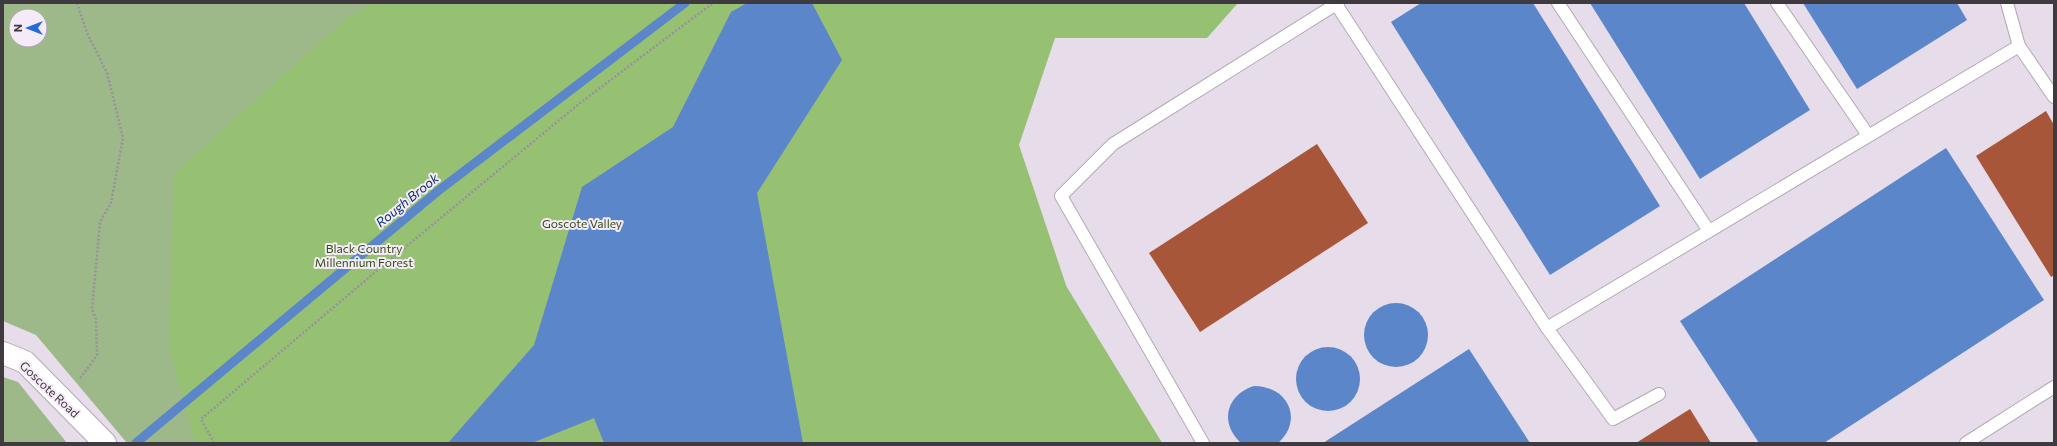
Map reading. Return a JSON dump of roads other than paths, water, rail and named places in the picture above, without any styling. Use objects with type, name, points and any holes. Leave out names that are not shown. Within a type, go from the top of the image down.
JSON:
[{"type":"street","name":"Goscote Road","points":[[3,353],[25,362],[99,436]]},
{"type":"lane","points":[[1558,3],[1708,231]]},
{"type":"lane","points":[[1777,3],[1868,135]]},
{"type":"lane","points":[[2007,3],[2019,46],[2054,97]]},
{"type":"lane","points":[[1203,443],[1062,196],[1113,144],[1337,4],[1547,328],[1614,419],[1659,394]]},
{"type":"lane","points":[[1547,328],[2019,46]]},
{"type":"lane","points":[[1966,443],[2054,387]]},
{"type":"water","points":[[747,3],[812,3],[842,60],[757,193],[803,443],[604,443],[594,418],[532,443],[448,443],[534,345],[582,187],[673,127],[731,12]]},
{"type":"water","points":[[1421,3],[1533,3],[1660,206],[1550,275],[1391,22]]},
{"type":"water","points":[[1590,3],[1744,3],[1810,110],[1700,179]]},
{"type":"water","points":[[1803,3],[1957,3],[1967,20],[1857,89]]},
{"type":"water","points":[[1946,148],[2044,300],[1824,443],[1759,443],[1680,321]]},
{"type":"water","points":[[1396,303],[1414,309],[1422,317],[1428,335],[1422,353],[1414,361],[1396,367],[1378,361],[1370,353],[1364,335],[1370,317],[1378,309]]},
{"type":"water","points":[[1328,347],[1346,353],[1354,361],[1360,379],[1354,397],[1346,405],[1328,411],[1310,405],[1302,397],[1296,379],[1302,361],[1310,353]]},
{"type":"water","points":[[1469,349],[1530,443],[1323,443]]},
{"type":"water","points":[[1254,386],[1266,388],[1276,392],[1283,398],[1288,406],[1291,415],[1290,424],[1286,434],[1278,443],[1241,443],[1234,435],[1230,427],[1228,419],[1229,410],[1232,403],[1244,390]]},
{"type":"waterway","name":"Rough Brook","points":[[136,443],[438,191],[685,3]]},
{"type":"park label","name":"Goscote Valley","points":[[582,223]]},
{"type":"park label","name":"Black Country Millennium Forest","points":[[364,255]]}]
